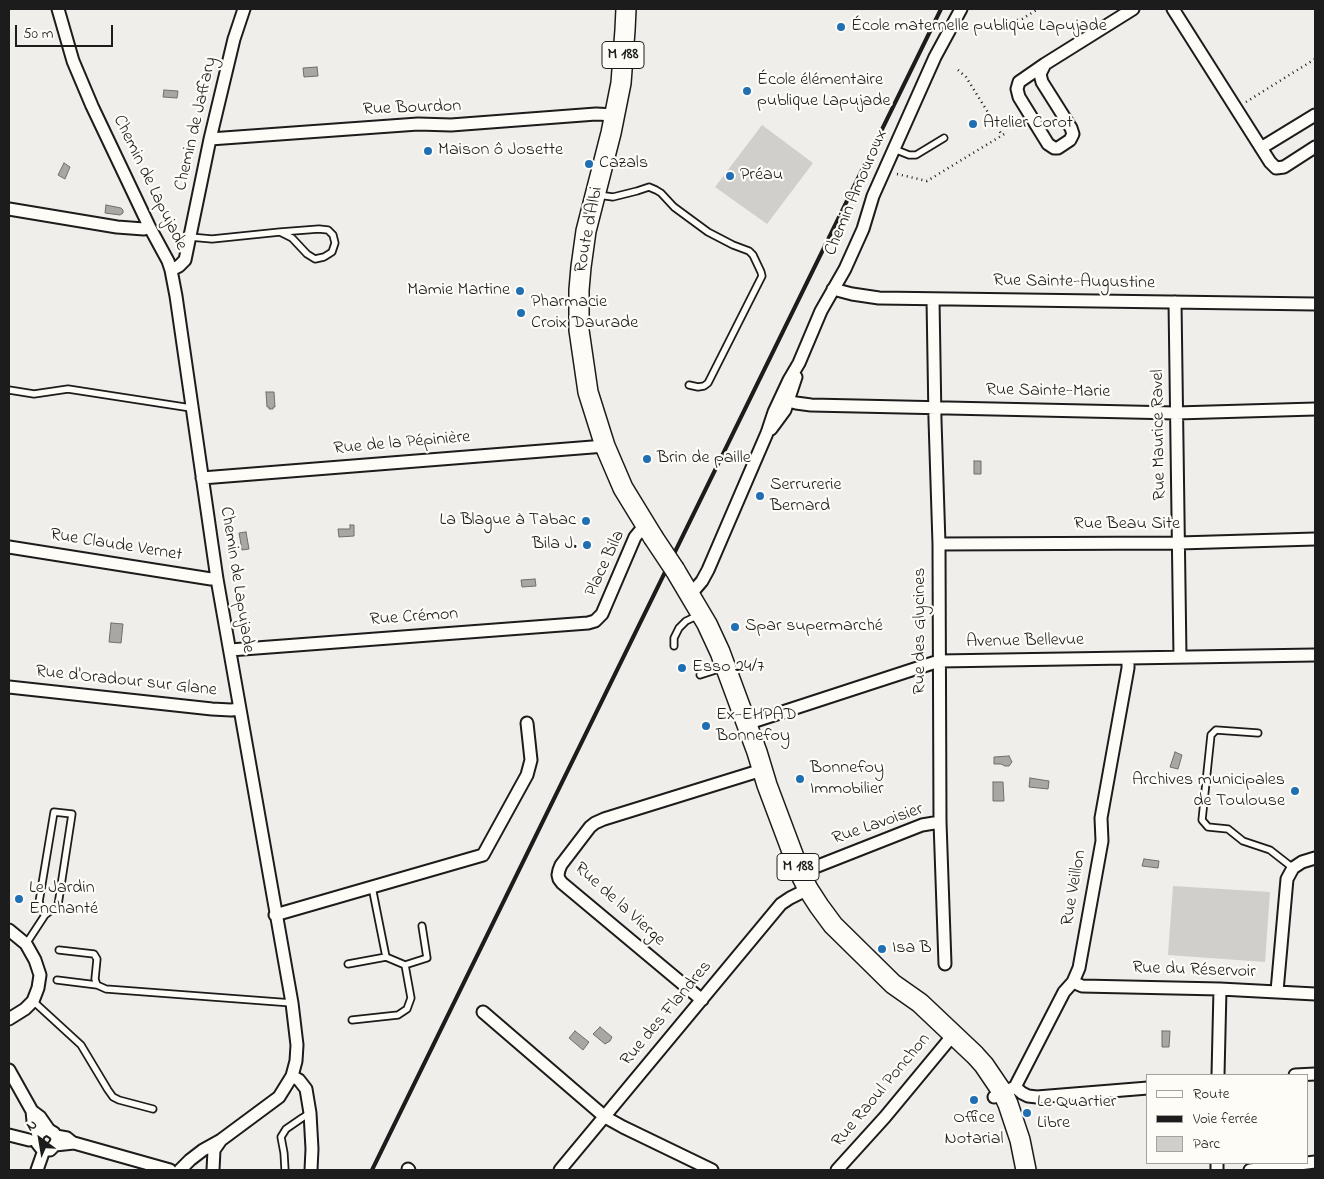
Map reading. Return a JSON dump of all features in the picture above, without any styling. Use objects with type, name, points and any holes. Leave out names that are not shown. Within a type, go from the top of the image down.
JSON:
[{"type":"main road","name":"Route d'Albi","points":[[626,9],[621,83],[615,115],[586,231],[579,290],[579,330],[588,392],[604,446],[623,488],[682,582]]},
{"type":"main road","name":"M 188","points":[[682,582],[707,624],[726,667],[804,881],[833,925],[893,984],[920,1003],[950,1039],[984,1065],[1004,1092],[1020,1140],[1026,1170]]},
{"type":"main road","name":"M 188","points":[[1004,1092],[1010,1138],[1018,1170]]},
{"type":"street","name":"Chemin de Lapujade","points":[[58,9],[73,61],[88,97],[149,226],[168,261],[176,296],[217,579],[298,1045],[292,1076],[279,1098],[221,1140],[203,1150],[180,1170]]},
{"type":"street","name":"Chemin de Jaffary","points":[[170,270],[179,266],[185,260],[210,139],[234,39],[244,9]]},
{"type":"street","name":"Chemin Amouroux","points":[[682,582],[702,581],[708,570],[768,433],[774,412],[784,400],[788,380],[799,363],[821,311],[845,269],[873,196],[935,57],[961,9]]},
{"type":"street","points":[[1045,64],[1040,74],[1042,82],[1073,134],[1070,140],[1058,148],[1048,144],[1019,97],[1017,89],[1019,82],[1045,64],[1133,9]]},
{"type":"street","points":[[1173,9],[1270,162],[1276,168],[1284,167],[1315,147]]},
{"type":"street","name":"Rue Bourdon","points":[[210,139],[418,124],[452,125],[596,114],[615,115]]},
{"type":"street","points":[[1261,148],[1315,115]]},
{"type":"street","points":[[9,209],[117,227],[144,229],[149,226]]},
{"type":"street","name":"Rue Sainte-Augustine","points":[[834,290],[878,298],[1315,304]]},
{"type":"street","name":"Rue des Glycines","points":[[933,299],[939,544],[940,822],[945,964]]},
{"type":"street","name":"Rue Maurice Ravel","points":[[1175,302],[1180,657]]},
{"type":"street","name":"Rue Sainte-Marie","points":[[784,400],[811,405],[1176,413],[1315,409]]},
{"type":"street","name":"Rue de la Pépinière","points":[[202,478],[604,446]]},
{"type":"street","name":"Place Bila","points":[[600,617],[635,537],[649,531]]},
{"type":"street","name":"Rue Beau Site","points":[[939,544],[1315,539]]},
{"type":"street","name":"Rue Claude Vernet","points":[[9,547],[217,579]]},
{"type":"street","name":"Rue Crémon","points":[[230,650],[588,623],[600,617]]},
{"type":"street","name":"Avenue Bellevue","points":[[746,724],[938,661],[1315,655]]},
{"type":"street","name":"Rue Veillon","points":[[1004,1092],[1064,992],[1073,982],[1079,968],[1102,841],[1101,818],[1128,668],[1128,658]]},
{"type":"street","name":"Rue d'Oradour sur Glane","points":[[9,687],[212,709],[240,709]]},
{"type":"street","points":[[275,916],[483,855],[527,775],[531,760],[527,723]]},
{"type":"street","name":"Rue de la Vierge","points":[[702,1000],[562,883],[558,875],[559,870],[590,827],[595,823],[762,770]]},
{"type":"street","name":"Rue Lavoisier","points":[[804,881],[922,825],[940,822]]},
{"type":"street","points":[[1277,991],[1287,879],[1293,868],[1302,862],[1315,858]]},
{"type":"street","name":"Rue des Flandres","points":[[560,1170],[781,904],[790,898],[804,881]]},
{"type":"street","points":[[9,930],[26,944],[35,960],[40,975],[38,988],[32,1001],[25,1009],[9,1019]]},
{"type":"street","name":"Rue du Réservoir","points":[[1073,982],[1082,986],[1220,989],[1315,994]]},
{"type":"street","points":[[1218,1074],[1220,989]]},
{"type":"street","points":[[483,1012],[605,1117],[712,1170]]},
{"type":"street","name":"Rue Raoul Ponchon","points":[[837,1170],[885,1117],[950,1039]]},
{"type":"street","points":[[9,1070],[32,1111],[40,1117],[45,1137]]},
{"type":"street","points":[[292,1076],[299,1080],[306,1088],[310,1113],[311,1170]]},
{"type":"street","points":[[1004,1092],[1022,1093],[1037,1097],[1146,1088]]},
{"type":"street","points":[[9,1135],[67,1138],[74,1143],[170,1170]]},
{"type":"street","points":[[37,1170],[44,1150],[37,1142],[45,1137]]},
{"type":"street","points":[[213,1170],[214,1150],[221,1140]]},
{"type":"street","points":[[1250,1170],[1299,1164]]},
{"type":"lane","points":[[894,149],[909,155],[916,155],[944,138]]},
{"type":"lane","points":[[596,195],[613,197],[649,187],[656,190],[674,207],[708,232],[749,251],[762,272],[762,276],[708,383],[698,387],[689,385]]},
{"type":"lane","points":[[190,237],[212,239],[280,232],[319,229],[328,230],[333,234],[335,243],[332,252],[324,257],[315,258],[307,254],[292,238],[280,232]]},
{"type":"lane","points":[[9,390],[34,394],[68,389],[191,408]]},
{"type":"lane","points":[[674,646],[674,638],[678,628],[686,621],[701,614]]},
{"type":"lane","points":[[700,675],[726,667]]},
{"type":"lane","points":[[1258,733],[1216,730],[1211,735],[1202,820],[1208,827],[1228,829],[1243,841],[1270,850],[1293,868]]},
{"type":"lane","points":[[26,944],[45,915],[58,905],[72,814],[54,812],[39,902],[45,915]]},
{"type":"lane","points":[[372,887],[386,957]]},
{"type":"lane","points":[[348,964],[386,957],[405,965],[427,958],[422,926]]},
{"type":"lane","points":[[59,950],[94,954],[97,959],[95,979],[97,985]]},
{"type":"lane","points":[[352,1020],[398,1016],[407,1010],[411,998],[405,965]]},
{"type":"lane","points":[[57,980],[97,985],[106,989],[292,1003]]},
{"type":"lane","points":[[32,1001],[81,1045],[113,1096],[120,1100],[153,1109]]},
{"type":"lane","points":[[285,1170],[281,1137],[286,1129],[310,1113]]},
{"type":"path","points":[[960,28],[976,28],[1022,19],[1038,9]]},
{"type":"path","points":[[1236,108],[1315,59]]},
{"type":"path","points":[[958,70],[966,77],[1002,135]]},
{"type":"path","points":[[897,174],[928,181],[1006,133]]},
{"type":"green space","points":[[762,125],[813,163],[767,224],[715,187]]},
{"type":"green space","points":[[1173,886],[1270,892],[1265,962],[1168,955]]},
{"type":"shaded area","points":[[317,67],[318,76],[304,77],[303,68]]},
{"type":"shaded area","points":[[164,90],[178,91],[177,98],[163,97]]},
{"type":"shaded area","points":[[64,163],[70,167],[65,179],[58,175]]},
{"type":"shaded area","points":[[106,205],[121,208],[123,213],[120,215],[105,213]]},
{"type":"shaded area","points":[[266,392],[274,392],[275,407],[273,409],[267,407]]},
{"type":"shaded area","points":[[974,461],[981,461],[981,474],[974,474]]},
{"type":"shaded area","points":[[350,525],[354,525],[354,536],[339,537],[338,529],[350,529]]},
{"type":"shaded area","points":[[246,532],[249,549],[242,550],[239,533]]},
{"type":"shaded area","points":[[535,579],[536,586],[522,587],[521,580]]},
{"type":"shaded area","points":[[111,623],[123,624],[121,643],[109,642]]},
{"type":"shaded area","points":[[1175,752],[1182,755],[1178,769],[1170,767]]},
{"type":"shaded area","points":[[1009,756],[1012,762],[1009,766],[994,764],[994,757]]},
{"type":"shaded area","points":[[1030,778],[1049,781],[1048,789],[1029,787]]},
{"type":"shaded area","points":[[993,782],[1003,782],[1004,801],[993,801]]},
{"type":"shaded area","points":[[1144,859],[1159,861],[1158,868],[1142,866]]},
{"type":"shaded area","points":[[600,1027],[612,1037],[605,1044],[593,1034]]},
{"type":"shaded area","points":[[575,1031],[589,1042],[583,1050],[569,1038]]},
{"type":"shaded area","points":[[1162,1031],[1170,1031],[1169,1047],[1162,1047]]},
{"type":"railway","points":[[372,1170],[941,9]]},
{"type":"place","name":"École maternelle publique Lapujade","points":[[841,27]]},
{"type":"place","name":"École élémentaire publique Lapujade","points":[[747,91]]},
{"type":"place","name":"Atelier Corot","points":[[973,124]]},
{"type":"place","name":"Maison ô Josette","points":[[428,151]]},
{"type":"place","name":"Cazals","points":[[589,164]]},
{"type":"place","name":"Préau","points":[[730,176]]},
{"type":"place","name":"Mamie Martine","points":[[520,291]]},
{"type":"place","name":"Pharmacie Croix Daurade","points":[[521,313]]},
{"type":"place","name":"Brin de paille","points":[[647,459]]},
{"type":"place","name":"Serrurerie Bernard","points":[[760,496]]},
{"type":"place","name":"La Blague à Tabac","points":[[586,521]]},
{"type":"place","name":"Bila J.","points":[[587,545]]},
{"type":"place","name":"Spar supermarché","points":[[735,627]]},
{"type":"place","name":"Esso 24/7","points":[[682,668]]},
{"type":"place","name":"Ex-EHPAD Bonnefoy","points":[[706,726]]},
{"type":"place","name":"Bonnefoy Immobilier","points":[[800,779]]},
{"type":"place","name":"Archives municipales de Toulouse","points":[[1295,791]]},
{"type":"place","name":"Le Jardin Enchanté","points":[[19,899]]},
{"type":"place","name":"Isa B","points":[[882,949]]},
{"type":"place","name":"Office Notarial","points":[[974,1100]]},
{"type":"place","name":"Le Quartier Libre","points":[[1027,1113]]}]
